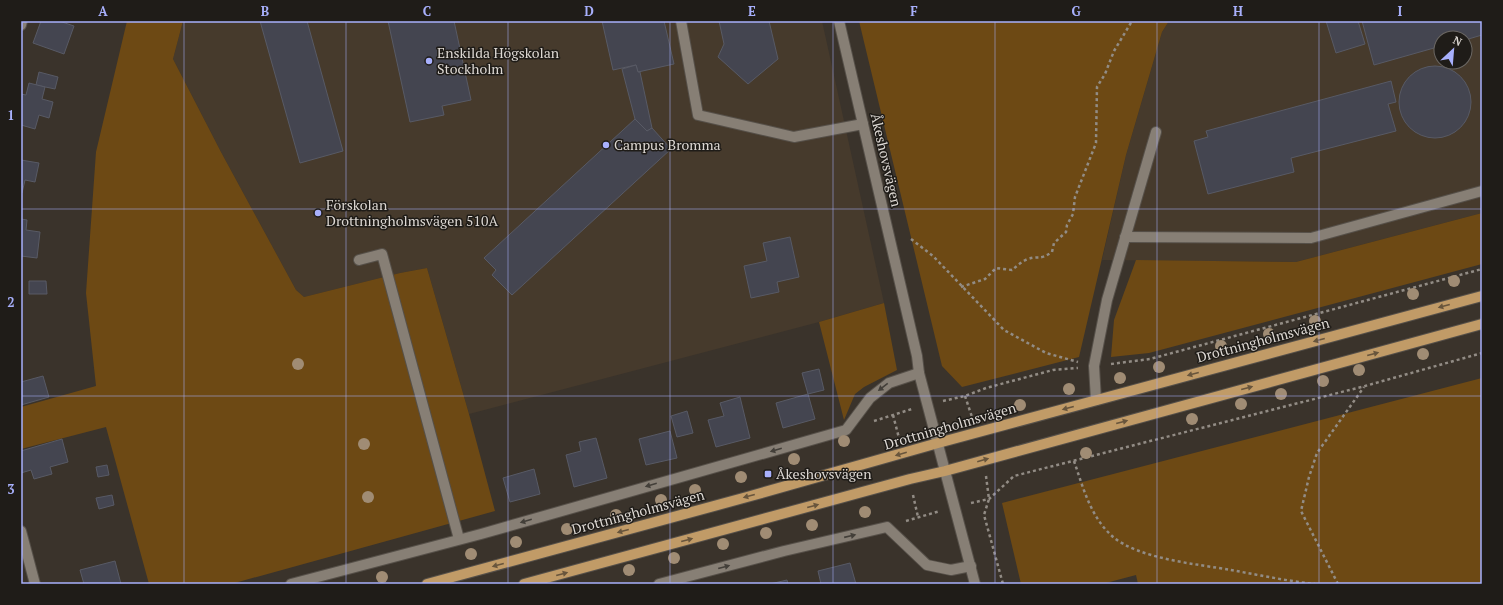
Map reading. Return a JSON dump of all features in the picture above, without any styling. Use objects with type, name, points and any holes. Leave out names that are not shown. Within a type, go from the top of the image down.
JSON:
[{"type":"main road","name":"Drottningholmsvägen","points":[[427,584],[777,489],[938,443],[1482,296]]},
{"type":"main road","points":[[524,584],[945,471],[1482,324]]},
{"type":"street","points":[[21,25],[22,21]]},
{"type":"street","points":[[681,21],[698,115],[794,137],[863,124]]},
{"type":"street","name":"Åkeshovsvägen","points":[[839,21],[917,356],[919,373],[975,584]]},
{"type":"street","points":[[1096,400],[1094,366],[1107,300],[1156,132]]},
{"type":"street","points":[[1126,237],[1311,238],[1482,191]]},
{"type":"street","points":[[359,260],[382,254],[459,539]]},
{"type":"street","name":"Drottningholmsvägen","points":[[291,584],[459,539],[846,430],[870,398],[889,383],[919,373]]},
{"type":"street","points":[[659,584],[784,551],[887,528],[927,565],[951,570],[970,566]]},
{"type":"street","points":[[21,531],[35,584]]},
{"type":"path","points":[[961,287],[985,279],[996,268],[1012,270],[1022,261],[1029,258],[1043,258],[1052,252],[1054,243],[1066,232],[1067,225],[1073,214],[1075,197],[1096,143],[1097,87],[1105,74],[1114,51],[1132,21]]},
{"type":"path","points":[[911,239],[933,256],[961,287],[1004,330],[1046,353],[1094,366]]},
{"type":"path","name":"Drottningholmsvägen","points":[[873,421],[928,404],[965,396],[986,388],[1052,370],[1150,359],[1482,269]]},
{"type":"path","points":[[887,528],[955,507],[989,499],[1014,476],[1365,386],[1482,353]]},
{"type":"path","points":[[1338,584],[1301,511],[1309,477],[1317,453],[1365,386]]},
{"type":"path","points":[[1074,461],[1092,511],[1112,536],[1137,550],[1178,561],[1315,584]]},
{"type":"path","points":[[989,499],[984,515],[1002,584]]},
{"type":"shaded area","points":[[127,21],[183,21],[173,59],[221,152],[296,290],[304,297],[400,273],[427,268],[495,511],[231,584],[149,584],[106,427],[21,449],[21,407],[96,386],[86,293],[96,152]]},
{"type":"shaded area","name":"Campus Bromma","points":[[183,21],[822,21],[884,303],[819,322],[469,414],[427,268],[400,273],[304,297],[296,290],[221,152],[173,59]]},
{"type":"shaded area","points":[[859,21],[1169,21],[1162,32],[1126,155],[1079,357],[962,387],[942,366]]},
{"type":"shaded area","points":[[1169,21],[1482,21],[1482,213],[1296,262],[1102,260],[1126,155],[1162,32]]},
{"type":"shaded area","points":[[1482,213],[1482,264],[1149,353],[1111,357],[1114,320],[1136,260],[1296,262]]},
{"type":"shaded area","points":[[884,303],[897,370],[864,387],[855,394],[844,420],[819,322]]},
{"type":"shaded area","points":[[1482,378],[1482,584],[1138,584],[1136,575],[1102,584],[1021,584],[1002,503]]},
{"type":"building","points":[[41,21],[59,21],[74,26],[64,54],[33,43]]},
{"type":"building","points":[[260,21],[307,21],[343,151],[300,163]]},
{"type":"building","name":"Enskilda Högskolan Stockholm","points":[[388,21],[454,21],[471,100],[442,106],[444,115],[410,122]]},
{"type":"building","points":[[602,21],[664,21],[674,64],[638,72],[636,65],[613,70]]},
{"type":"building","points":[[719,21],[769,21],[778,59],[748,84],[718,57],[724,44]]},
{"type":"building","points":[[1326,21],[1358,21],[1365,44],[1336,53]]},
{"type":"building","points":[[1362,21],[1482,21],[1482,35],[1473,38],[1473,30],[1433,30],[1433,48],[1374,65]]},
{"type":"building","points":[[636,65],[638,72],[640,72],[652,128],[647,131],[635,119],[622,69]]},
{"type":"building","points":[[1428,66],[1433,66],[1433,70],[1452,70],[1461,76],[1469,88],[1471,95],[1471,109],[1469,116],[1461,128],[1449,136],[1442,138],[1428,138],[1421,136],[1409,128],[1401,116],[1399,109],[1399,95],[1401,88],[1409,76],[1421,68]]},
{"type":"building","points":[[39,72],[58,77],[55,89],[36,85]]},
{"type":"building","points":[[1391,81],[1396,102],[1388,104],[1396,131],[1291,158],[1294,172],[1208,194],[1194,141],[1208,137],[1206,131]]},
{"type":"building","points":[[29,83],[45,87],[42,99],[53,102],[49,118],[39,115],[35,129],[21,125],[21,94],[26,95]]},
{"type":"building","points":[[635,119],[647,131],[652,128],[671,149],[512,295],[492,275],[496,270],[484,258]]},
{"type":"building","points":[[21,160],[39,163],[35,182],[25,180],[22,193],[21,192]]},
{"type":"building","points":[[21,219],[27,220],[26,230],[40,232],[37,258],[21,256]]},
{"type":"building","points":[[790,237],[799,277],[777,282],[779,292],[751,298],[744,266],[767,261],[763,243]]},
{"type":"building","points":[[29,281],[46,281],[47,294],[29,294]]},
{"type":"building","points":[[819,369],[824,390],[808,394],[802,373]]},
{"type":"building","points":[[43,376],[49,397],[21,405],[21,382]]},
{"type":"building","points":[[808,394],[815,419],[783,428],[776,403]]},
{"type":"building","points":[[740,397],[750,438],[716,447],[708,420],[724,416],[720,403]]},
{"type":"building","points":[[687,411],[693,433],[677,437],[671,416]]},
{"type":"building","points":[[670,431],[677,458],[646,465],[639,439]]},
{"type":"building","points":[[596,438],[607,478],[574,487],[566,455],[581,451],[579,442]]},
{"type":"building","points":[[62,439],[68,462],[50,467],[52,474],[34,479],[31,470],[21,473],[21,451]]},
{"type":"building","points":[[107,465],[109,475],[98,477],[96,467]]},
{"type":"building","points":[[534,469],[540,494],[510,502],[503,478]]},
{"type":"building","points":[[112,495],[114,505],[99,509],[96,498]]},
{"type":"building","points":[[115,561],[121,584],[84,584],[80,570]]},
{"type":"building","points":[[850,563],[856,584],[821,584],[818,571]]},
{"type":"building","points":[[787,580],[788,584],[770,584]]},
{"type":"place","name":"Enskilda Högskolan Stockholm","points":[[429,61]]},
{"type":"place","name":"Campus Bromma","points":[[606,145]]},
{"type":"place","name":"Förskolan Drottningholmsvägen 510A","points":[[318,213]]},
{"type":"place","name":"Åkeshovsvägen","points":[[768,474]]}]
